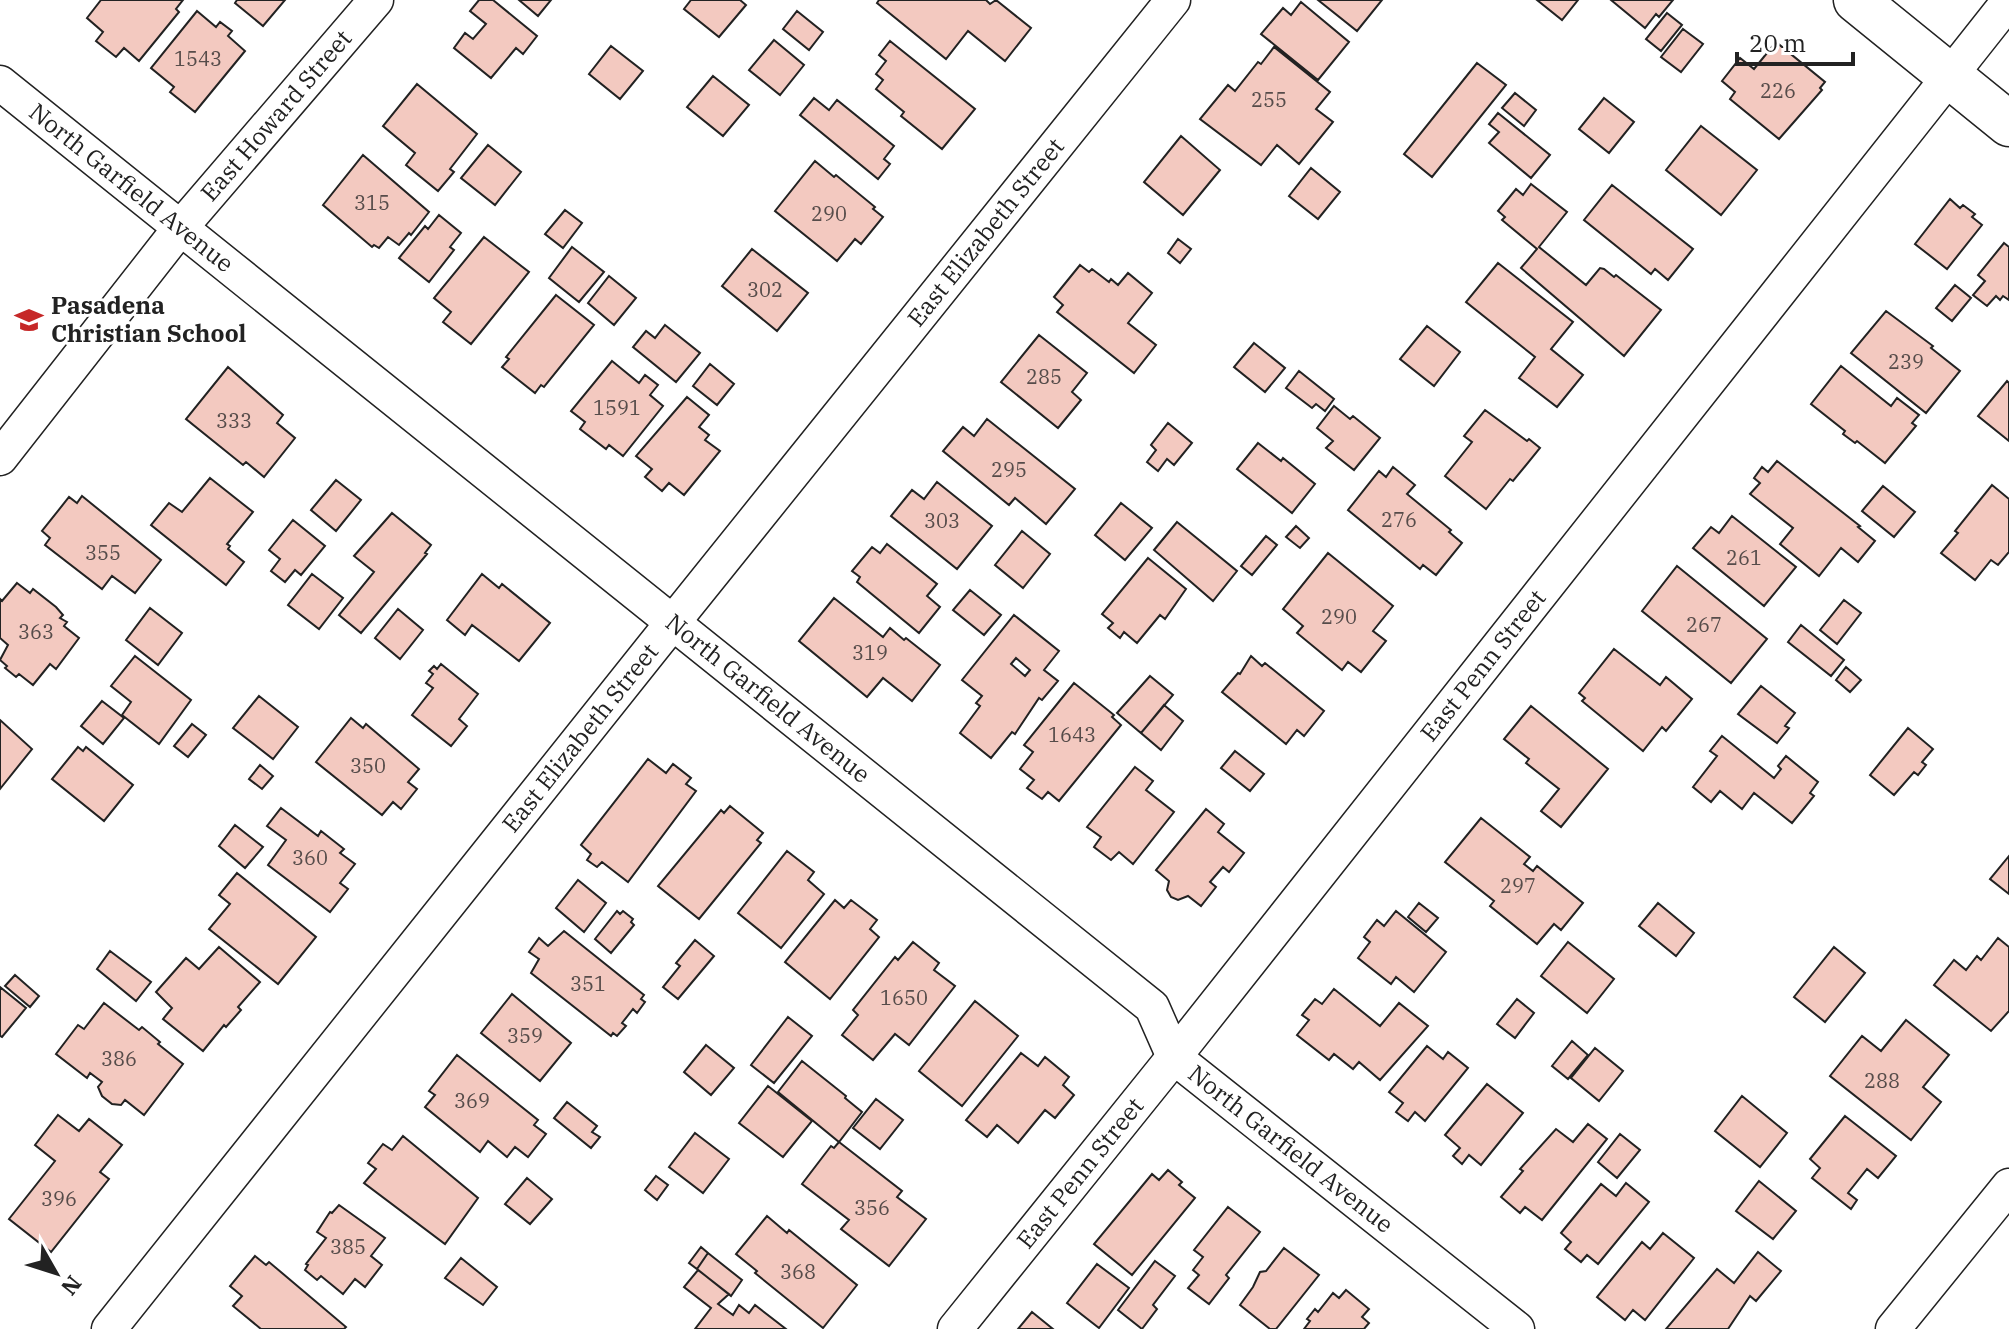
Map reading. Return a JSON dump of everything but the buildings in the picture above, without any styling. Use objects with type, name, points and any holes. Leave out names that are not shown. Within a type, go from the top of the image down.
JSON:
[{"type":"street","name":"East Howard Street","points":[[0,458],[181,227],[376,0]]},
{"type":"street","name":"East Elizabeth Street","points":[[109,1329],[1173,0]]},
{"type":"street","points":[[1856,0],[2009,124]]},
{"type":"street","name":"East Penn Street","points":[[955,1329],[1174,1057],[2009,1]]},
{"type":"street","name":"North Garfield Avenue","points":[[0,83],[1152,1007],[1174,1057],[1517,1329]]},
{"type":"street","points":[[1893,1329],[2009,1186]]},
{"type":"place","name":"Pasadena Christian School","points":[[29,320]]}]
